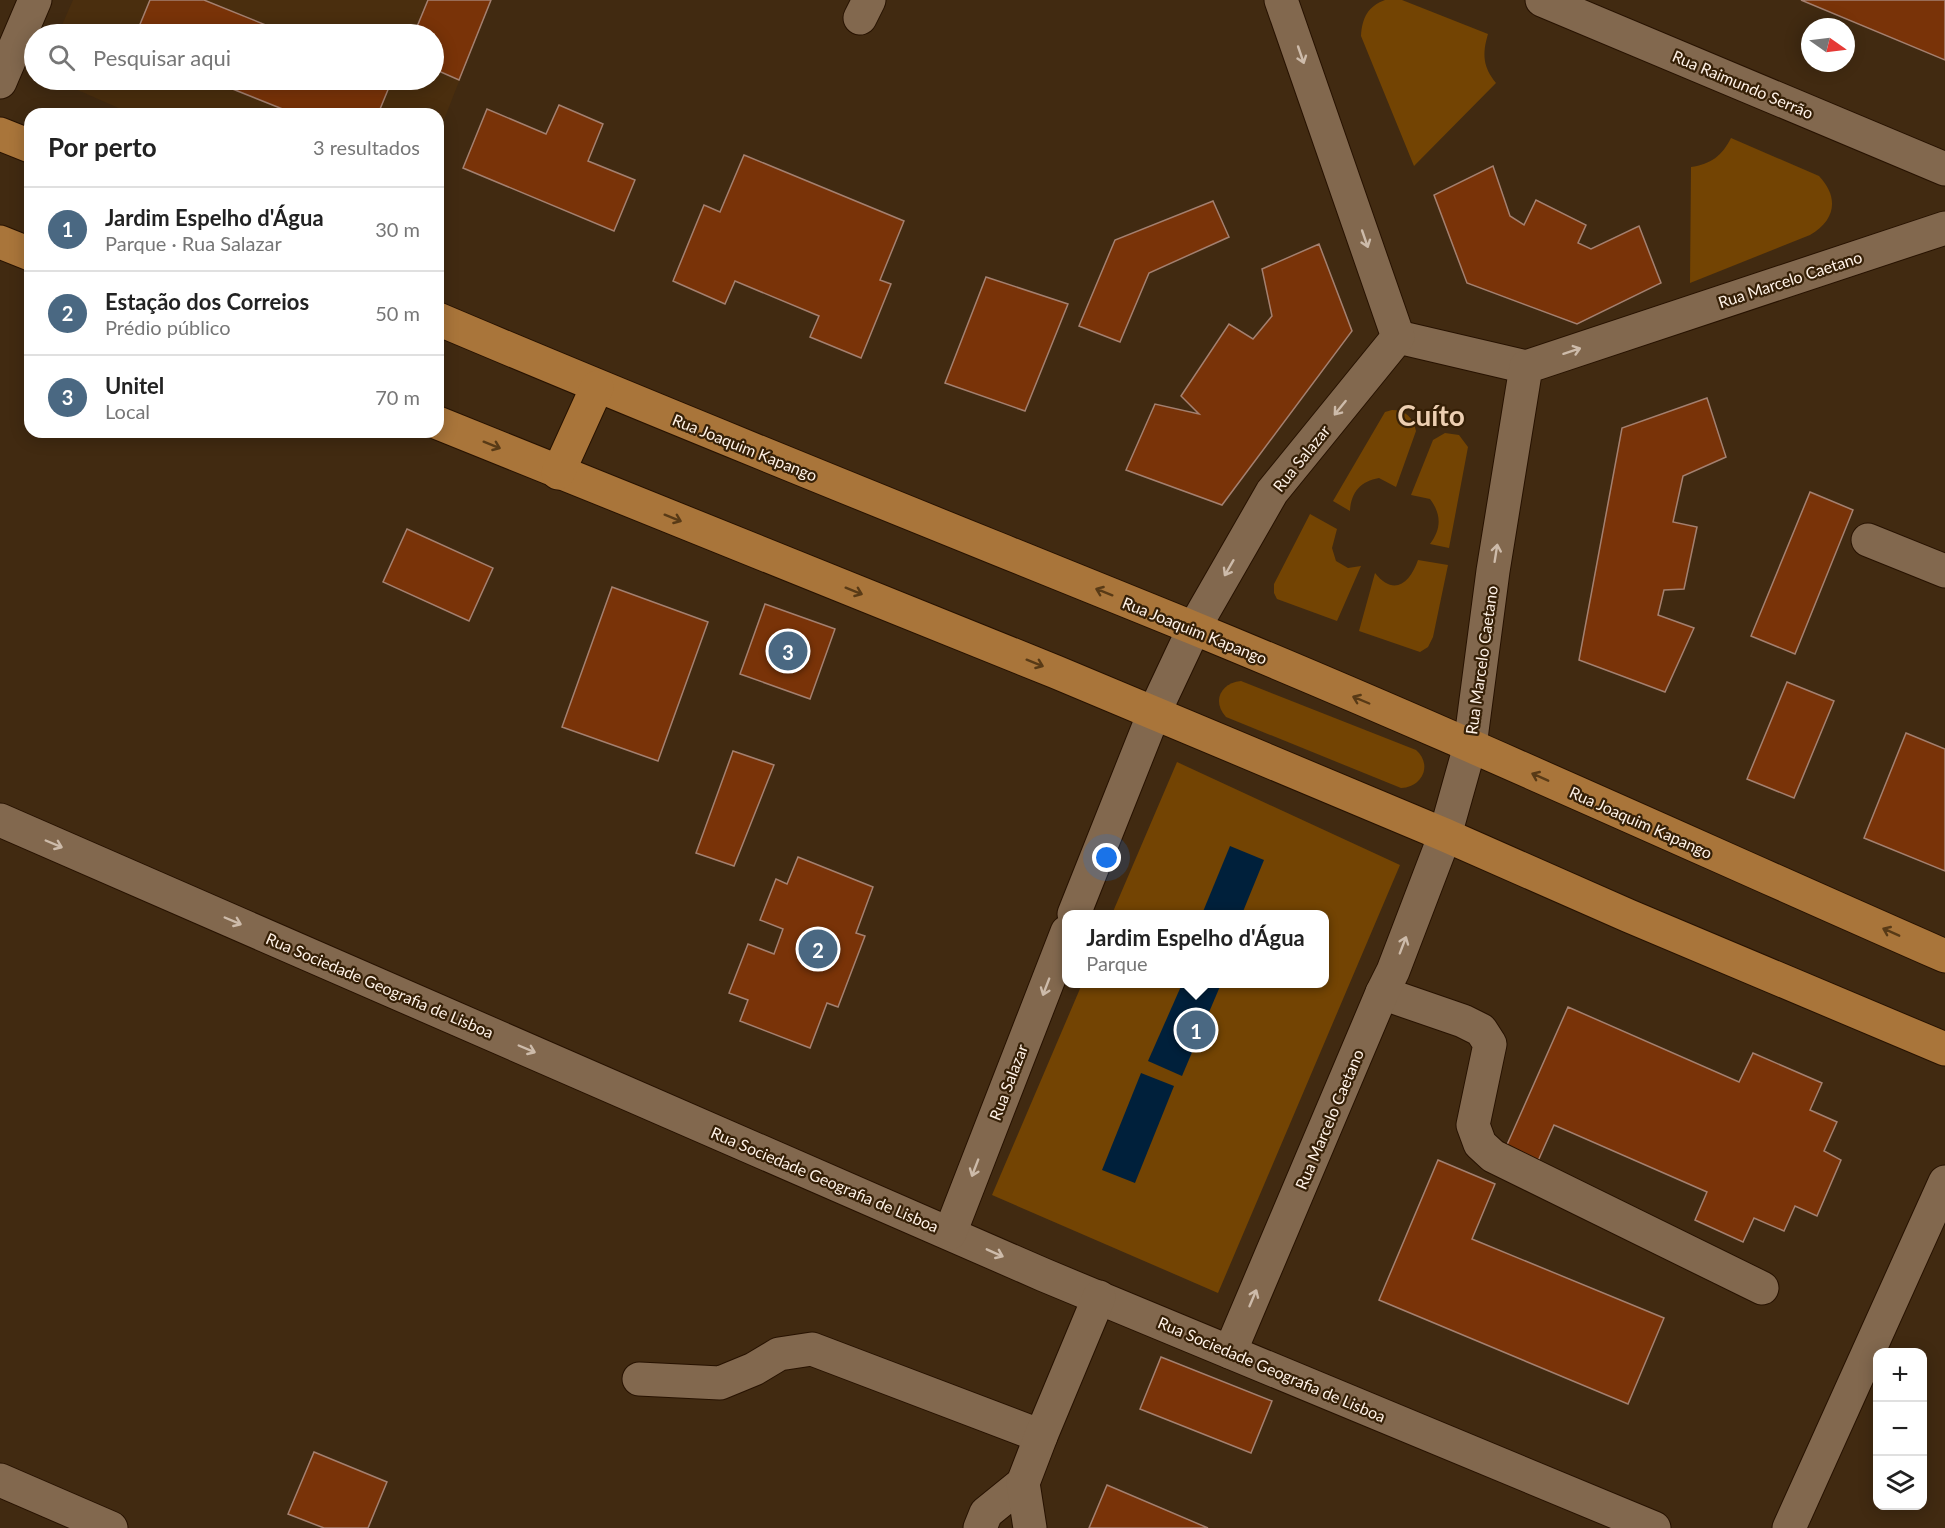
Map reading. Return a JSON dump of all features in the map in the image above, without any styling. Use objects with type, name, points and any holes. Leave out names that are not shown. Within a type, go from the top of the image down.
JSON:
[{"type":"main road","points":[[0,134],[24,144]]},
{"type":"main road","points":[[0,242],[24,252]]},
{"type":"main road","name":"Rua Joaquim Kapango","points":[[444,322],[597,387],[1194,628],[1470,746],[1945,956]]},
{"type":"main road","points":[[558,472],[597,387]]},
{"type":"main road","points":[[444,425],[1045,667],[1945,1049]]},
{"type":"street","points":[[25,24],[35,0]]},
{"type":"street","points":[[1281,0],[1398,337],[1526,367]]},
{"type":"street","name":"Rua Raimundo Serrão","points":[[1542,0],[1600,11],[1945,169]]},
{"type":"street","points":[[0,82],[24,26]]},
{"type":"street","name":"Rua Marcelo Caetano","points":[[1230,1352],[1393,971],[1445,835],[1470,746],[1493,571],[1526,367],[1945,228]]},
{"type":"street","name":"Rua Salazar","points":[[1076,910],[1154,713],[1194,628],[1272,492],[1398,337]]},
{"type":"street","points":[[1868,540],[1945,571]]},
{"type":"street","name":"Rua Sociedade Geografia de Lisboa","points":[[0,820],[1099,1297],[1654,1528]]},
{"type":"street","name":"Rua Salazar","points":[[950,1233],[1062,945]]},
{"type":"street","points":[[1382,993],[1481,1030],[1490,1044],[1473,1125],[1480,1144],[1493,1156],[1762,1288]]},
{"type":"street","points":[[1789,1528],[1945,1182]]},
{"type":"street","points":[[983,1520],[1023,1483],[1099,1297]]},
{"type":"street","points":[[639,1379],[720,1383],[754,1369],[779,1354],[812,1349],[1041,1436]]},
{"type":"street","points":[[0,1480],[111,1528]]},
{"type":"street","points":[[1023,1483],[1030,1528]]},
{"type":"shaded area","points":[[73,0],[491,0],[444,120],[444,108],[118,108],[78,90],[444,90],[444,24],[62,24]]},
{"type":"shaded area","points":[[1385,0],[1402,0],[1488,34],[1485,60],[1488,71],[1496,83],[1414,166],[1361,36],[1363,24],[1370,9]]},
{"type":"shaded area","points":[[1731,138],[1819,176],[1830,192],[1832,208],[1825,222],[1810,235],[1690,283],[1691,167],[1715,158],[1724,150]]},
{"type":"shaded area","points":[[1392,410],[1408,415],[1416,431],[1396,487],[1379,478],[1367,482],[1358,488],[1352,498],[1350,511],[1333,501],[1385,412]]},
{"type":"shaded area","points":[[1445,433],[1459,435],[1468,447],[1449,548],[1430,544],[1439,522],[1437,511],[1430,499],[1411,495],[1433,440]]},
{"type":"shaded area","points":[[1310,514],[1337,529],[1332,548],[1336,561],[1348,568],[1361,566],[1337,621],[1277,599],[1274,593],[1274,584]]},
{"type":"shaded area","points":[[1418,560],[1448,565],[1433,637],[1428,647],[1420,652],[1359,631],[1375,573],[1389,584],[1401,584],[1411,575]]},
{"type":"shaded area","points":[[1241,681],[1416,750],[1424,762],[1423,774],[1415,784],[1401,788],[1226,717],[1219,705],[1220,694],[1228,685]]},
{"type":"shaded area","points":[[1177,762],[1400,865],[1218,1293],[992,1195],[1080,988],[1329,988],[1329,910],[1114,910]]},
{"type":"water","points":[[1230,846],[1264,860],[1244,910],[1204,910]]},
{"type":"water","points":[[1180,988],[1219,988],[1182,1076],[1148,1061]]},
{"type":"water","points":[[1141,1073],[1174,1086],[1135,1183],[1102,1170]]},
{"type":"building","points":[[150,0],[204,0],[263,24],[140,24]]},
{"type":"building","points":[[428,0],[491,0],[459,80],[444,73],[444,24],[418,24]]},
{"type":"building","points":[[1801,0],[1945,0],[1945,60],[1855,22],[1855,18],[1844,18]]},
{"type":"building","points":[[235,90],[388,90],[380,108],[280,108]]},
{"type":"building","points":[[559,105],[603,124],[588,161],[635,180],[614,231],[463,168],[487,109],[546,134]]},
{"type":"building","points":[[744,155],[904,221],[880,280],[891,284],[861,358],[810,337],[819,316],[735,281],[725,304],[673,281],[704,205],[720,212]]},
{"type":"building","points":[[1493,166],[1510,216],[1524,225],[1536,200],[1586,225],[1578,243],[1591,249],[1639,226],[1661,283],[1577,324],[1467,283],[1434,195]]},
{"type":"building","points":[[1213,201],[1229,237],[1149,273],[1120,342],[1079,326],[1115,240]]},
{"type":"building","points":[[1319,244],[1352,331],[1222,505],[1126,470],[1155,404],[1199,414],[1181,396],[1229,324],[1253,339],[1272,316],[1262,269]]},
{"type":"building","points":[[986,277],[1068,304],[1025,411],[945,383]]},
{"type":"building","points":[[1707,398],[1726,457],[1683,476],[1673,522],[1697,527],[1684,589],[1664,590],[1658,615],[1694,628],[1665,692],[1579,660],[1622,428]]},
{"type":"building","points":[[1810,492],[1853,510],[1795,654],[1751,636]]},
{"type":"building","points":[[407,529],[493,568],[469,621],[383,582]]},
{"type":"building","points":[[612,587],[708,622],[658,761],[562,727]]},
{"type":"building","points":[[765,604],[835,629],[810,699],[740,674]]},
{"type":"building","points":[[1787,682],[1834,701],[1794,798],[1747,779]]},
{"type":"building","points":[[1906,733],[1945,749],[1945,871],[1864,838]]},
{"type":"building","points":[[733,751],[774,765],[734,866],[696,853]]},
{"type":"building","points":[[798,857],[873,887],[856,933],[865,936],[838,1007],[827,1003],[810,1048],[740,1021],[748,1000],[729,993],[748,944],[774,954],[783,929],[760,920],[776,879],[787,884]]},
{"type":"building","points":[[1568,1007],[1739,1082],[1753,1053],[1822,1083],[1810,1110],[1837,1122],[1824,1151],[1841,1160],[1817,1216],[1795,1206],[1784,1231],[1754,1218],[1743,1242],[1695,1220],[1707,1192],[1554,1125],[1538,1161],[1506,1147]]},
{"type":"building","points":[[1438,1160],[1495,1184],[1472,1239],[1664,1318],[1628,1404],[1379,1300]]},
{"type":"building","points":[[1161,1357],[1272,1401],[1251,1453],[1140,1409]]},
{"type":"building","points":[[314,1452],[387,1482],[368,1528],[324,1528],[288,1514]]},
{"type":"building","points":[[1107,1485],[1208,1528],[1089,1528]]},
{"type":"place","name":"Unitel","points":[[788,651]]},
{"type":"place","name":"Estação dos Correios","points":[[818,949]]},
{"type":"place","name":"Jardim Espelho d'Água","points":[[1196,1030]]},
{"type":"district","name":"Cuíto","points":[[1431,415]]}]
